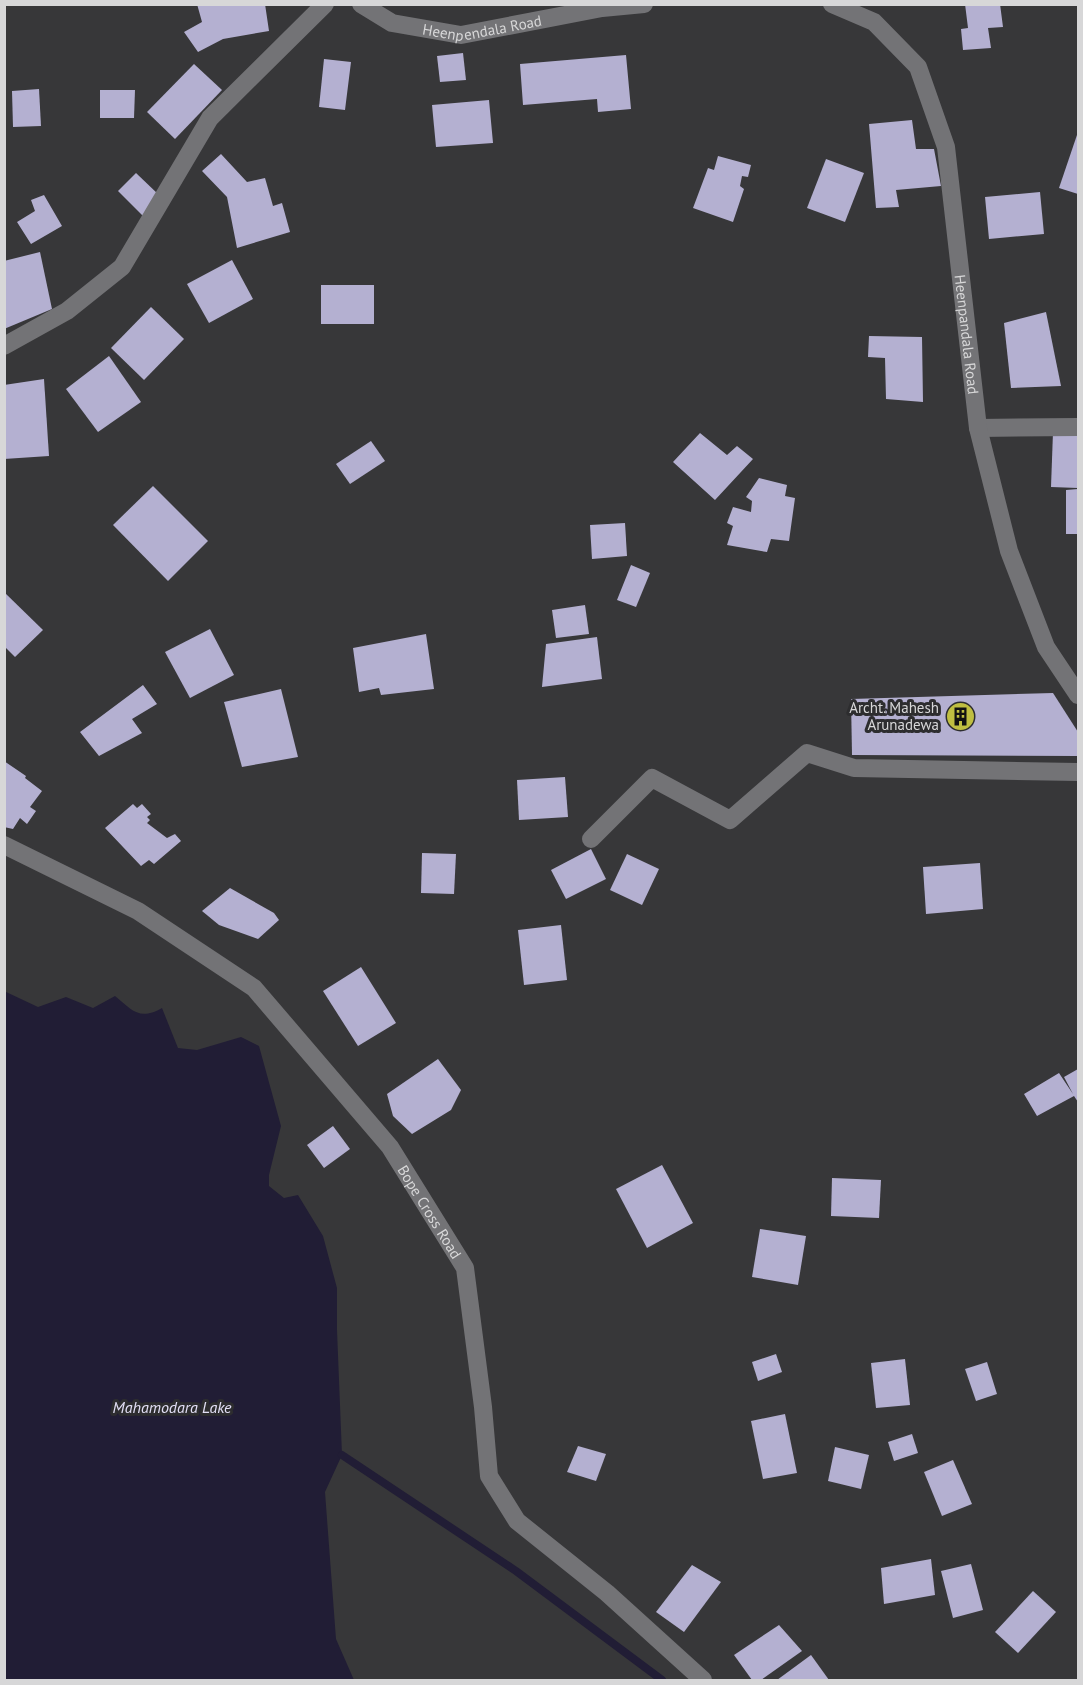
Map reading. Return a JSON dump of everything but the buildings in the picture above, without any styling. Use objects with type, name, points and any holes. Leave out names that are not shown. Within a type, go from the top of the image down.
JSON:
[{"type":"street","points":[[4,346],[67,311],[122,267],[210,117],[325,4]]},
{"type":"street","name":"Heenpendala Road","points":[[361,4],[392,23],[461,35],[602,6],[644,4]]},
{"type":"street","name":"Heenpandala Road","points":[[832,4],[874,22],[918,67],[946,147],[978,428],[1010,551],[1046,647],[1078,695]]},
{"type":"street","points":[[978,428],[1078,427]]},
{"type":"street","points":[[591,839],[652,778],[730,820],[807,753],[854,768],[1078,772]]},
{"type":"street","name":"Bope Cross Road","points":[[4,844],[138,911],[254,988],[390,1147],[465,1268],[483,1407],[489,1476],[517,1521],[608,1593],[703,1680]]},
{"type":"water","name":"Mahamodara Lake","points":[[4,991],[38,1007],[66,997],[93,1008],[115,996],[131,1009],[142,1014],[162,1008],[178,1048],[197,1050],[241,1037],[259,1046],[281,1126],[269,1175],[269,1186],[284,1198],[298,1195],[323,1236],[337,1288],[342,1455],[325,1492],[336,1639],[354,1680],[5,1680]]},
{"type":"waterway","points":[[342,1455],[516,1571],[662,1680]]},
{"type":"place","name":"Archt. Mahesh Arunadewa","points":[[960,716]]}]
